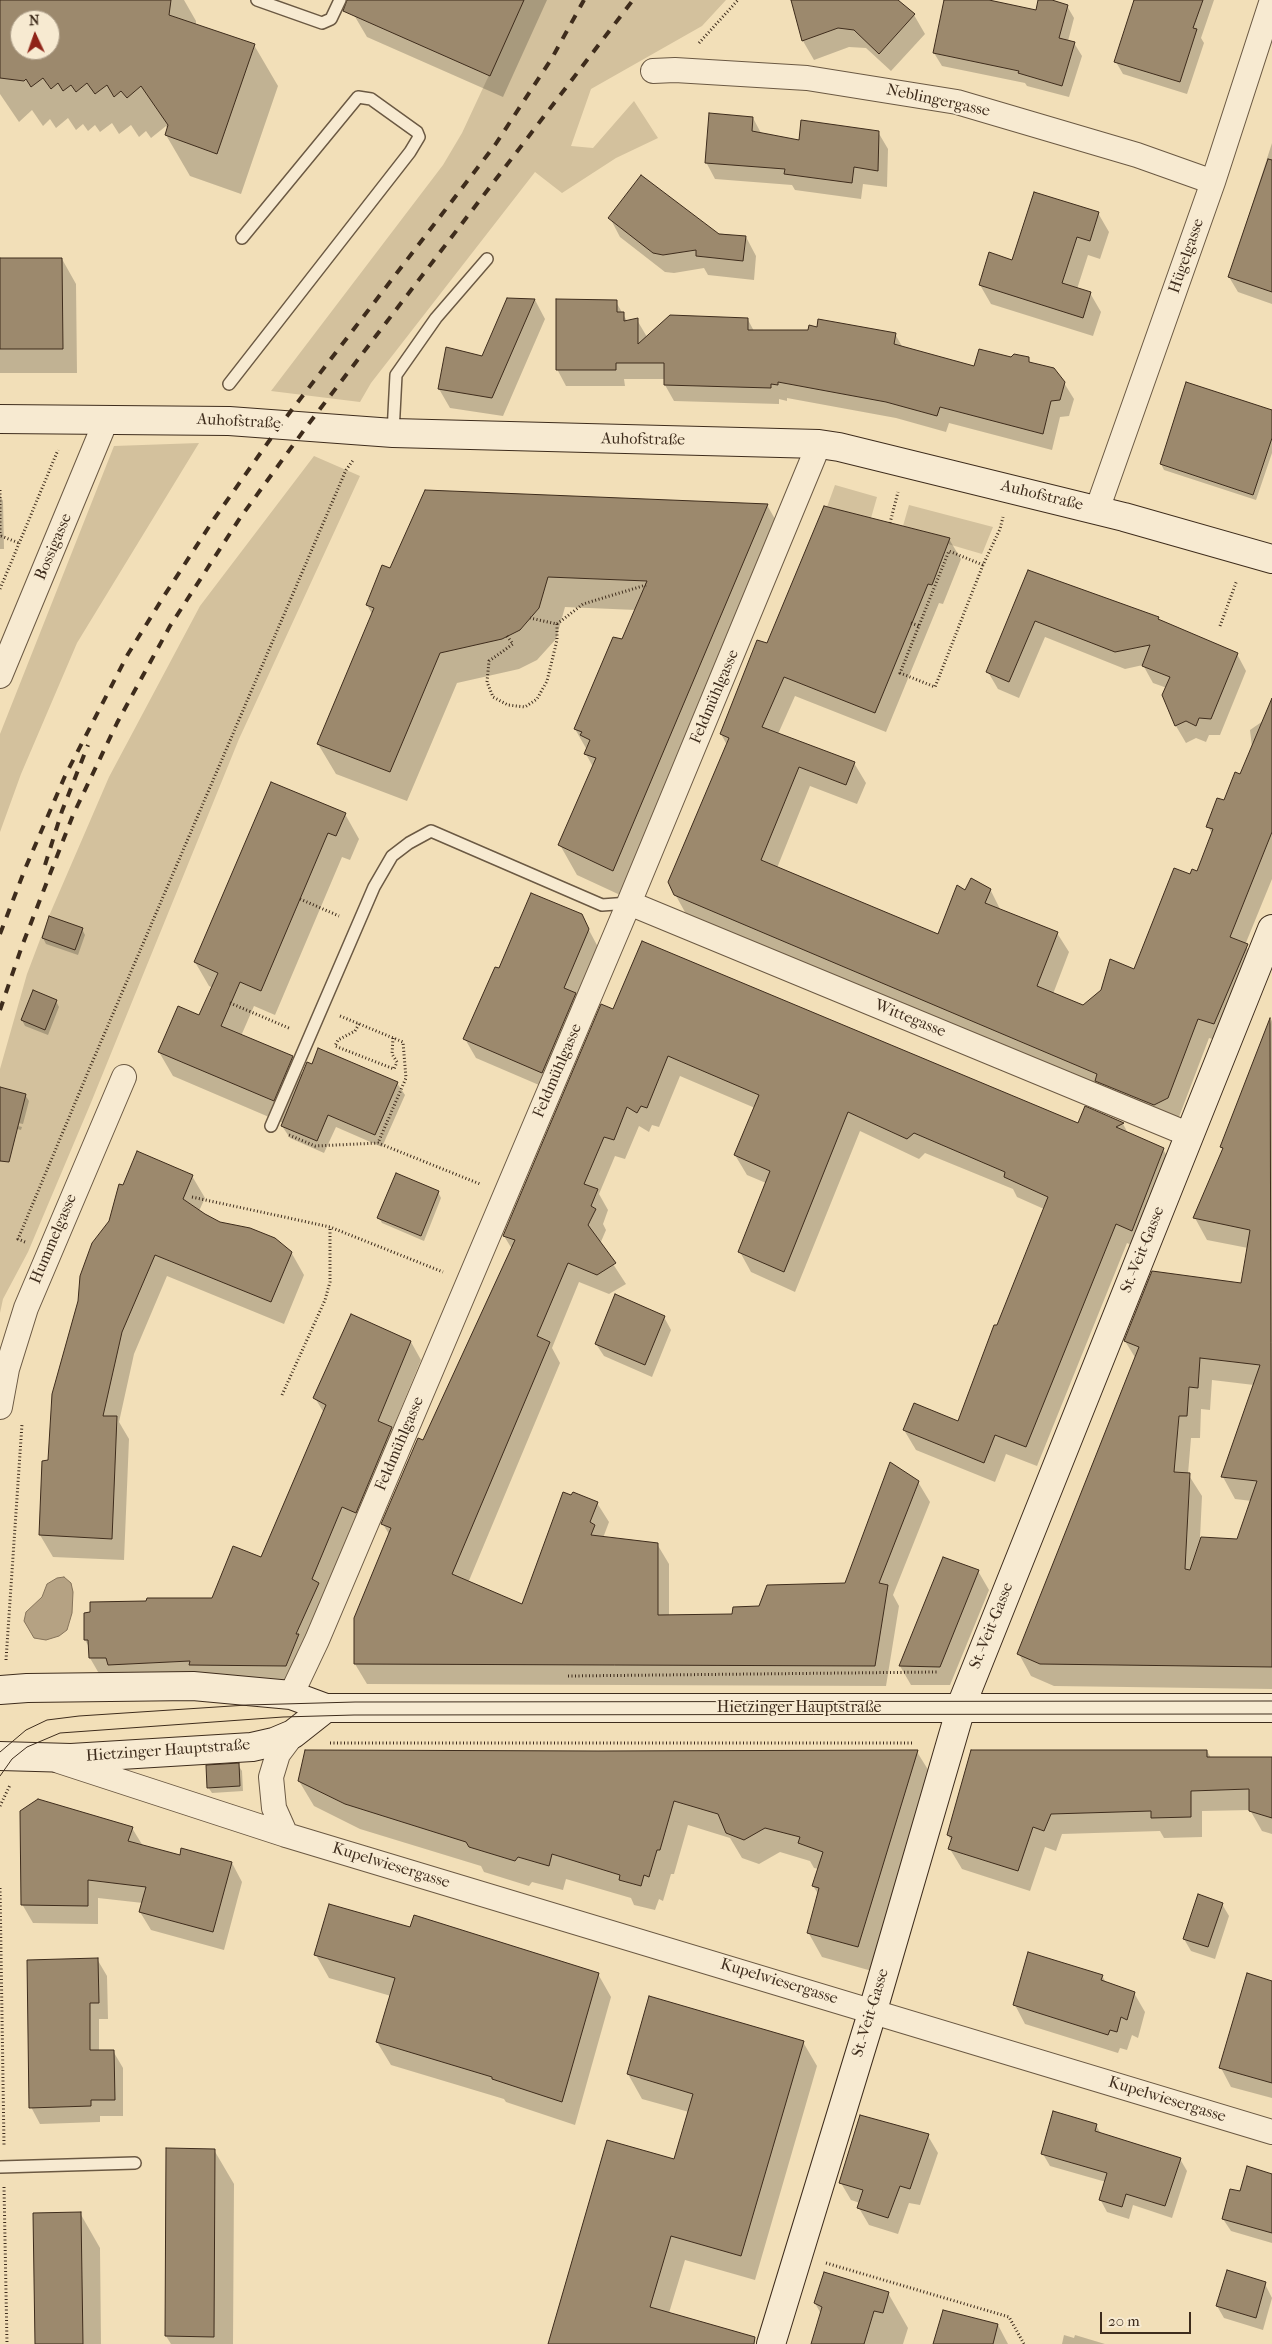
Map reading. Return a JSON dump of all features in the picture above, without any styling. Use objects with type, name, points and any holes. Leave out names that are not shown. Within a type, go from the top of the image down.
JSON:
[{"type":"street","name":"Hügelgasse","points":[[1096,510],[1213,182],[1272,0]]},
{"type":"street","name":"Neblingergasse","points":[[664,70],[808,78],[957,102],[1137,155],[1213,182]]},
{"type":"street","name":"Auhofstraße","points":[[0,419],[107,418],[229,421],[384,433],[819,444],[839,447],[1096,510],[1260,556]]},
{"type":"street","name":"Bossigasse","points":[[0,676],[107,418]]},
{"type":"street","name":"Feldmühlgasse","points":[[291,1694],[317,1640],[630,903],[819,444]]},
{"type":"street","name":"Wittegasse","points":[[630,903],[1190,1134]]},
{"type":"street","name":"St.-Veit-Gasse","points":[[771,2344],[961,1708],[1272,929]]},
{"type":"street","name":"Hummelgasse","points":[[0,1407],[7,1369],[26,1308],[124,1077]]},
{"type":"street","name":"Hietzinger Hauptstraße","points":[[0,1690],[193,1686],[291,1694],[326,1708],[1272,1708]]},
{"type":"street","name":"Hietzinger Hauptstraße","points":[[0,1756],[50,1758],[252,1747],[274,1742],[293,1734],[326,1708]]},
{"type":"street","points":[[286,1835],[274,1808],[271,1777],[278,1754],[293,1734]]},
{"type":"street","name":"Kupelwiesergasse","points":[[50,1758],[286,1835],[1272,2132]]},
{"type":"lane","points":[[257,0],[322,23],[331,18],[340,0]]},
{"type":"lane","points":[[230,384],[410,152],[418,137],[417,132],[371,100],[358,97],[242,238]]},
{"type":"lane","points":[[384,433],[396,375],[436,318],[487,259]]},
{"type":"lane","points":[[272,1126],[374,887],[392,856],[409,843],[431,831],[602,905],[630,903]]},
{"type":"lane","points":[[2,2167],[135,2163]]},
{"type":"path","points":[[664,70],[738,0]]},
{"type":"path","points":[[48,1253],[18,1238],[346,470],[384,433]]},
{"type":"path","points":[[0,589],[58,450]]},
{"type":"path","points":[[983,565],[948,551],[900,673],[935,687],[983,565],[1000,529],[1009,488]]},
{"type":"path","points":[[0,490],[0,536],[19,543]]},
{"type":"path","points":[[1220,626],[1260,556]]},
{"type":"path","points":[[557,624],[583,604],[646,585]]},
{"type":"path","points":[[530,618],[557,624]]},
{"type":"path","points":[[911,623],[919,626]]},
{"type":"path","points":[[507,636],[512,644],[489,661],[487,682],[493,697],[508,705],[525,707],[537,700],[547,681],[557,640],[557,624]]},
{"type":"path","points":[[300,899],[358,924]]},
{"type":"path","points":[[230,1003],[310,1037]]},
{"type":"path","points":[[323,1008],[403,1042],[406,1078],[378,1143]]},
{"type":"path","points":[[359,1024],[355,1031],[338,1040],[335,1046],[394,1069],[397,1062],[392,1054],[393,1038]]},
{"type":"path","points":[[272,1126],[314,1146],[378,1143],[506,1195]]},
{"type":"path","points":[[192,1197],[330,1227],[469,1282]]},
{"type":"path","points":[[282,1396],[325,1300],[330,1282],[330,1227]]},
{"type":"path","points":[[6,1663],[22,1416]]},
{"type":"path","points":[[563,1676],[938,1672]]},
{"type":"path","points":[[0,1806],[4,1794],[12,1782]]},
{"type":"path","points":[[0,1888],[2,2167],[7,2344]]},
{"type":"path","points":[[798,2254],[1009,2317],[1024,2344]]},
{"type":"shaded area","points":[[524,0],[726,0],[702,26],[591,89],[571,146],[593,148],[634,101],[658,138],[616,158],[562,193],[535,172],[371,383],[360,402],[271,391],[443,165],[462,133]]},
{"type":"shaded area","points":[[199,443],[77,643],[21,774],[0,832],[0,734],[114,446]]},
{"type":"shaded area","points":[[314,456],[360,476],[239,739],[90,1105],[28,1252],[3,1299],[0,1313],[0,1069],[27,974],[49,916],[109,777],[200,606]]},
{"type":"shaded area","points":[[835,485],[877,497],[871,518],[827,507]]},
{"type":"shaded area","points":[[909,505],[993,527],[982,554],[948,544],[950,538],[903,526]]},
{"type":"shaded area","points":[[64,1577],[71,1583],[73,1592],[72,1613],[67,1630],[59,1636],[46,1640],[34,1638],[24,1621],[26,1612],[42,1597],[47,1584],[57,1578]]},
{"type":"building","points":[[0,0],[171,0],[169,15],[255,44],[217,154],[165,135],[168,125],[141,86],[127,98],[121,91],[114,97],[107,85],[95,94],[87,83],[76,92],[71,85],[63,91],[58,83],[51,89],[43,78],[31,87],[26,79],[24,81],[0,78]]},
{"type":"building","points":[[347,0],[524,0],[490,76],[343,11]]},
{"type":"building","points":[[791,0],[898,0],[915,14],[879,54],[854,30],[838,28],[802,41]]},
{"type":"building","points":[[944,0],[989,0],[1036,10],[1038,0],[1052,0],[1068,5],[1059,38],[1075,42],[1062,86],[1018,73],[1019,71],[933,53]]},
{"type":"building","points":[[1134,0],[1203,0],[1193,28],[1197,29],[1180,82],[1114,62]]},
{"type":"building","points":[[709,113],[753,117],[752,131],[799,140],[801,120],[879,131],[878,171],[854,167],[852,183],[784,174],[785,169],[705,163]]},
{"type":"building","points":[[1268,159],[1272,160],[1272,292],[1228,277]]},
{"type":"building","points":[[641,175],[719,234],[746,236],[743,261],[696,256],[696,250],[663,255],[653,253],[608,218]]},
{"type":"building","points":[[1034,192],[1099,212],[1090,241],[1077,237],[1062,283],[1091,292],[1083,318],[979,285],[989,252],[1012,260]]},
{"type":"building","points":[[0,258],[62,258],[63,349],[0,349]]},
{"type":"building","points":[[507,298],[535,299],[492,398],[438,389],[446,347],[482,356]]},
{"type":"building","points":[[556,299],[617,300],[617,312],[624,312],[624,321],[638,318],[638,344],[670,315],[748,318],[748,330],[808,330],[809,325],[817,327],[818,319],[896,333],[894,344],[974,366],[979,349],[1011,357],[1014,354],[1029,357],[1029,362],[1054,368],[1065,382],[1060,400],[1051,401],[1043,434],[940,407],[937,416],[886,402],[778,382],[778,385],[771,384],[771,388],[664,385],[664,363],[616,363],[616,370],[556,370]]},
{"type":"building","points":[[1186,382],[1272,410],[1272,438],[1253,495],[1160,464]]},
{"type":"building","points":[[425,490],[768,504],[613,871],[558,845],[596,758],[584,754],[590,740],[580,735],[582,732],[574,729],[613,637],[622,639],[647,581],[548,577],[539,608],[520,630],[502,639],[440,653],[390,772],[317,744],[374,608],[366,605],[382,565],[390,568]]},
{"type":"building","points":[[824,506],[950,538],[932,585],[928,584],[875,713],[784,677],[762,727],[855,762],[846,785],[799,767],[761,860],[938,934],[957,885],[965,890],[971,878],[991,889],[985,903],[1058,932],[1037,986],[1083,1005],[1101,990],[1110,959],[1134,969],[1174,868],[1190,874],[1192,869],[1197,871],[1213,829],[1206,827],[1217,798],[1224,800],[1235,772],[1240,774],[1272,698],[1272,832],[1230,937],[1248,944],[1214,1024],[1198,1019],[1168,1098],[1154,1105],[1095,1081],[1097,1074],[674,895],[668,882],[729,738],[720,734],[757,640],[767,643]]},
{"type":"building","points":[[1028,570],[1159,617],[1158,619],[1238,653],[1211,719],[1199,718],[1196,726],[1186,721],[1175,726],[1162,695],[1170,677],[1142,666],[1150,645],[1115,652],[1035,621],[1009,682],[986,672]]},
{"type":"building","points":[[271,782],[346,813],[336,836],[328,833],[261,991],[240,982],[221,1026],[293,1056],[274,1101],[158,1052],[178,1006],[199,1015],[218,973],[194,962]]},
{"type":"building","points":[[531,893],[582,914],[589,929],[564,988],[576,993],[542,1073],[463,1039],[495,967],[499,968]]},
{"type":"building","points":[[49,916],[83,928],[75,950],[42,938]]},
{"type":"building","points":[[642,941],[1078,1123],[1085,1106],[1124,1123],[1116,1127],[1164,1148],[1132,1231],[1116,1224],[1026,1447],[995,1435],[984,1463],[903,1430],[914,1403],[958,1421],[994,1325],[997,1325],[1048,1197],[1004,1177],[1005,1172],[914,1133],[907,1139],[848,1112],[784,1272],[738,1252],[770,1171],[734,1155],[759,1095],[668,1056],[647,1108],[641,1106],[637,1113],[627,1107],[614,1140],[604,1137],[584,1184],[598,1189],[591,1206],[596,1209],[588,1225],[616,1263],[597,1275],[568,1263],[537,1336],[550,1342],[452,1574],[522,1604],[563,1492],[571,1495],[573,1492],[598,1502],[590,1522],[595,1525],[591,1535],[658,1543],[658,1615],[732,1614],[733,1607],[759,1606],[767,1585],[845,1583],[890,1462],[919,1481],[879,1583],[888,1585],[875,1666],[354,1664],[354,1618],[391,1528],[381,1524],[418,1438],[423,1440],[515,1240],[503,1236],[601,1004],[613,1009]]},
{"type":"building","points":[[33,990],[57,1000],[45,1030],[21,1020]]},
{"type":"building","points":[[1270,1018],[1272,1667],[1040,1664],[1017,1654],[1139,1347],[1124,1341],[1152,1271],[1241,1283],[1250,1230],[1193,1218],[1223,1148],[1220,1147]],"holes":[[[1200,1358],[1260,1365],[1221,1477],[1257,1481],[1237,1539],[1201,1537],[1190,1570],[1185,1569],[1190,1473],[1174,1472],[1179,1416],[1187,1416],[1189,1387],[1198,1388]]]},
{"type":"building","points":[[318,1048],[398,1082],[375,1135],[328,1115],[317,1141],[281,1126],[307,1062],[312,1064]]},
{"type":"building","points":[[0,1087],[26,1094],[9,1162],[0,1161]]},
{"type":"building","points":[[137,1151],[193,1175],[183,1199],[205,1214],[220,1222],[250,1228],[275,1238],[292,1252],[271,1302],[155,1255],[122,1332],[103,1416],[117,1416],[112,1539],[39,1535],[42,1461],[48,1460],[52,1394],[78,1301],[80,1276],[92,1243],[109,1221],[119,1184],[123,1185]]},
{"type":"building","points":[[396,1173],[439,1191],[421,1236],[377,1218]]},
{"type":"building","points":[[615,1294],[665,1316],[645,1365],[595,1344]]},
{"type":"building","points":[[351,1314],[411,1341],[378,1421],[392,1427],[356,1513],[342,1507],[312,1579],[319,1583],[296,1634],[299,1634],[286,1666],[189,1665],[190,1661],[108,1665],[106,1658],[89,1658],[88,1640],[84,1640],[84,1613],[90,1612],[90,1602],[146,1601],[147,1598],[212,1598],[233,1546],[261,1557],[326,1405],[313,1398]]},
{"type":"building","points":[[943,1557],[979,1570],[940,1667],[899,1666]]},
{"type":"building","points":[[305,1750],[918,1750],[858,1947],[807,1933],[819,1888],[812,1886],[823,1852],[798,1843],[800,1837],[765,1828],[744,1840],[726,1833],[718,1814],[674,1801],[660,1850],[657,1850],[649,1877],[644,1875],[641,1886],[619,1880],[620,1875],[552,1854],[549,1866],[518,1857],[515,1861],[469,1847],[466,1842],[345,1804],[298,1781]]},
{"type":"building","points":[[971,1750],[1207,1750],[1207,1757],[1272,1757],[1272,1818],[1249,1811],[1249,1789],[1191,1791],[1191,1817],[1151,1818],[1151,1811],[1051,1814],[1044,1831],[1033,1827],[1018,1871],[948,1849],[952,1837],[947,1835]]},
{"type":"building","points":[[239,1763],[240,1786],[207,1788],[206,1765]]},
{"type":"building","points":[[38,1799],[133,1827],[128,1841],[180,1855],[181,1848],[232,1862],[213,1932],[139,1912],[146,1887],[88,1880],[88,1906],[21,1905],[20,1811]]},
{"type":"building","points":[[1198,1894],[1223,1903],[1208,1947],[1183,1939]]},
{"type":"building","points":[[329,1904],[410,1927],[414,1915],[599,1973],[562,2102],[492,2079],[492,2077],[376,2042],[395,1978],[314,1955]]},
{"type":"building","points":[[1028,1952],[1103,1975],[1101,1980],[1135,1992],[1127,2020],[1121,2017],[1117,2032],[1110,2030],[1108,2035],[1013,2005]]},
{"type":"building","points":[[98,1958],[99,2003],[90,2003],[90,2050],[114,2050],[115,2100],[91,2100],[91,2106],[29,2108],[27,1960]]},
{"type":"building","points":[[1247,1973],[1272,1981],[1272,2083],[1219,2068]]},
{"type":"building","points":[[649,1996],[804,2041],[741,2256],[671,2236],[650,2307],[755,2337],[754,2344],[548,2344],[607,2140],[674,2159],[693,2094],[627,2074]]},
{"type":"building","points":[[1053,2111],[1097,2124],[1095,2131],[1181,2158],[1165,2206],[1126,2194],[1122,2207],[1099,2200],[1107,2173],[1041,2154]]},
{"type":"building","points":[[860,2115],[929,2134],[910,2189],[900,2186],[888,2218],[857,2208],[863,2190],[839,2183]]},
{"type":"building","points":[[166,2148],[215,2149],[214,2337],[165,2336]]},
{"type":"building","points":[[1247,2166],[1272,2174],[1272,2233],[1222,2219],[1230,2189],[1240,2191]]},
{"type":"building","points":[[81,2212],[83,2344],[35,2344],[33,2213]]},
{"type":"building","points":[[1227,2270],[1266,2282],[1256,2318],[1216,2306]]},
{"type":"building","points":[[824,2272],[889,2292],[883,2313],[874,2311],[864,2344],[811,2344],[822,2307],[814,2303]]},
{"type":"building","points":[[943,2310],[998,2324],[993,2344],[933,2344]]},
{"type":"tram line","points":[[0,1752],[26,1730],[47,1720],[79,1716],[247,1705],[355,1702],[1272,1701]]},
{"type":"tram line","points":[[0,1776],[12,1759],[27,1747],[60,1733],[283,1717],[354,1715],[1272,1714]]},
{"type":"railway","points":[[0,934],[25,869],[65,776],[128,654],[164,596],[214,519],[281,424],[495,145],[552,58],[584,0]]},
{"type":"railway","points":[[0,1010],[22,946],[73,815],[117,723],[170,626],[240,518],[307,426],[633,0]]},
{"type":"railway","points":[[45,865],[62,811],[88,745]]}]
